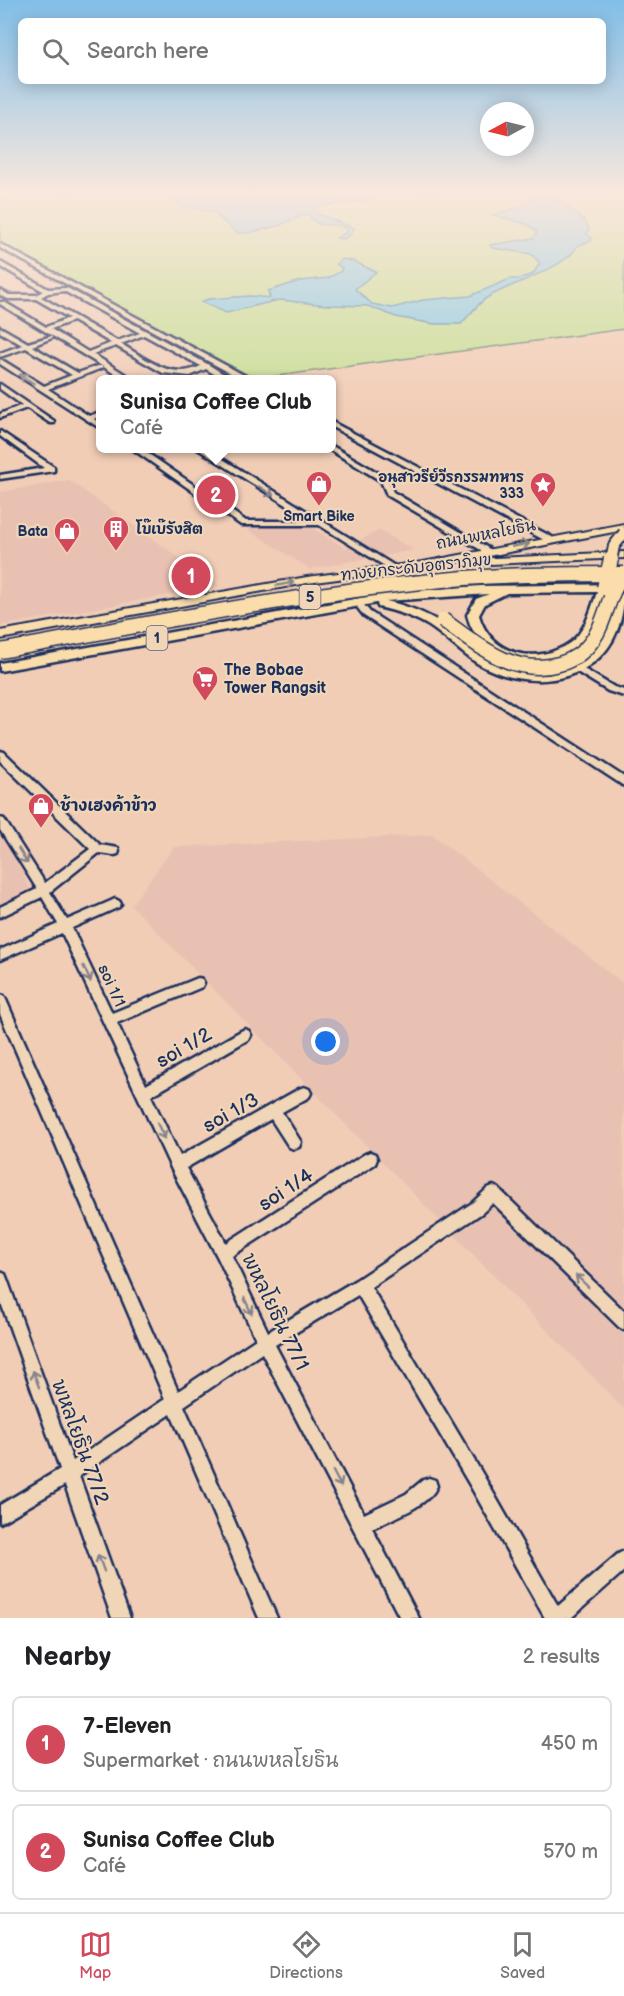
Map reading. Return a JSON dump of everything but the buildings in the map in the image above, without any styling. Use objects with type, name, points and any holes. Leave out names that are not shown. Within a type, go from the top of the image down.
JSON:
[{"type":"highway","points":[[624,533],[614,546],[604,588],[589,628],[576,645],[552,657],[526,660],[502,652],[479,635],[474,617],[476,609],[486,598],[528,588],[624,586]]},
{"type":"highway","points":[[604,588],[623,570]]},
{"type":"highway","points":[[382,604],[416,605],[443,620],[500,660],[522,667],[540,668],[557,665],[577,657],[585,650],[598,632],[623,570]]},
{"type":"highway","name":"ถนนพหลโยธิน","points":[[0,646],[317,589],[469,573],[623,570]]},
{"type":"highway","name":"ทางยกระดับอุตราภิมุข","points":[[0,651],[227,610],[382,587],[504,576],[623,570]]},
{"type":"highway","name":"ทางยกระดับอุตราภิมุข","points":[[0,659],[221,618],[335,602],[529,584],[624,586]]},
{"type":"highway","name":"1","points":[[0,667],[393,596],[528,588]]},
{"type":"highway","points":[[382,604],[407,609],[427,618],[484,661],[506,671],[531,677],[552,675],[577,668],[592,657],[606,640],[620,616],[624,597]]},
{"type":"highway","name":"1","points":[[314,610],[382,604]]},
{"type":"main road","name":"ถนนพหลโยธิน","points":[[0,635],[307,580],[423,565],[549,539],[624,527]]},
{"type":"main road","points":[[423,565],[624,555]]},
{"type":"street","points":[[8,269],[47,291]]},
{"type":"street","points":[[42,269],[240,375]]},
{"type":"street","points":[[37,297],[47,291],[65,289],[222,375]]},
{"type":"street","points":[[0,292],[8,297],[37,297],[165,372],[190,374],[207,366]]},
{"type":"street","points":[[1,305],[8,297]]},
{"type":"street","points":[[1,305],[46,328],[123,375]]},
{"type":"street","points":[[1,305],[112,375]]},
{"type":"street","points":[[46,328],[74,318]]},
{"type":"street","points":[[0,329],[78,376]]},
{"type":"street","points":[[88,354],[145,333]]},
{"type":"street","points":[[0,355],[50,337]]},
{"type":"street","points":[[0,361],[96,423]]},
{"type":"street","points":[[44,389],[100,367]]},
{"type":"street","points":[[0,386],[52,422]]},
{"type":"street","points":[[0,416],[27,405]]},
{"type":"street","points":[[89,418],[96,415]]},
{"type":"street","points":[[336,426],[549,539]]},
{"type":"street","points":[[0,433],[51,469],[0,477]]},
{"type":"street","points":[[336,452],[384,480],[390,493],[489,551]]},
{"type":"street","points":[[141,453],[243,523],[319,523]]},
{"type":"street","points":[[207,453],[394,568]]},
{"type":"street","points":[[361,607],[367,614],[424,652],[624,782]]},
{"type":"street","points":[[577,668],[611,689],[624,693]]},
{"type":"street","points":[[0,755],[97,849],[114,851]]},
{"type":"street","points":[[0,822],[65,926]]},
{"type":"street","points":[[0,912],[43,891],[97,849]]},
{"type":"street","points":[[0,955],[115,904]]},
{"type":"street","name":"soi 1/1","points":[[65,926],[108,1021],[198,983]]},
{"type":"street","points":[[0,1000],[268,1618]]},
{"type":"street","name":"พหลโยธิน 77/1","points":[[108,1021],[265,1342],[410,1618]]},
{"type":"street","name":"soi 1/2","points":[[143,1094],[245,1035]]},
{"type":"street","name":"soi 1/3","points":[[177,1165],[304,1093]]},
{"type":"street","points":[[274,1111],[294,1142]]},
{"type":"street","name":"soi 1/4","points":[[223,1253],[369,1159]]},
{"type":"street","points":[[0,1515],[69,1473],[265,1342],[361,1285],[477,1208],[493,1193],[624,1322]]},
{"type":"street","name":"พหลโยธิน 77/2","points":[[0,1279],[121,1618]]},
{"type":"street","points":[[361,1285],[556,1618],[624,1560]]},
{"type":"street","points":[[361,1524],[412,1500],[429,1486]]},
{"type":"shaded area","points":[[69,480],[218,586],[0,626],[0,492]]},
{"type":"shaded area","points":[[239,524],[309,526],[345,548],[379,530],[414,550],[310,569]]},
{"type":"shaded area","points":[[0,827],[33,895],[0,910]]},
{"type":"shaded area","points":[[433,835],[624,984],[624,1409],[131,905],[174,847]]},
{"type":"green space","points":[[48,269],[624,269],[624,329],[285,375],[248,375]]},
{"type":"water","points":[[342,269],[369,269],[376,272],[355,289],[372,304],[392,308],[423,300],[470,296],[510,279],[533,274],[536,269],[550,269],[488,297],[461,324],[434,324],[396,317],[368,306],[279,300],[226,313],[201,302],[208,299],[250,296],[270,298],[268,291],[300,281],[328,278],[340,272]]},
{"type":"place","name":"Sunisa Coffee Club","points":[[216,495]]},
{"type":"place","name":"Smart Bike","points":[[319,507]]},
{"type":"place","name":"อนุสาวรีย์วีรกรรมทหาร 333","points":[[543,508]]},
{"type":"place","name":"โบ๊เบ๊รังสิต","points":[[116,552]]},
{"type":"place","name":"Bata","points":[[67,554]]},
{"type":"place","name":"7-Eleven","points":[[191,576]]},
{"type":"place","name":"The Bobae Tower Rangsit","points":[[205,702]]},
{"type":"place","name":"ช้างเฮงค้าข้าว","points":[[41,829]]}]
